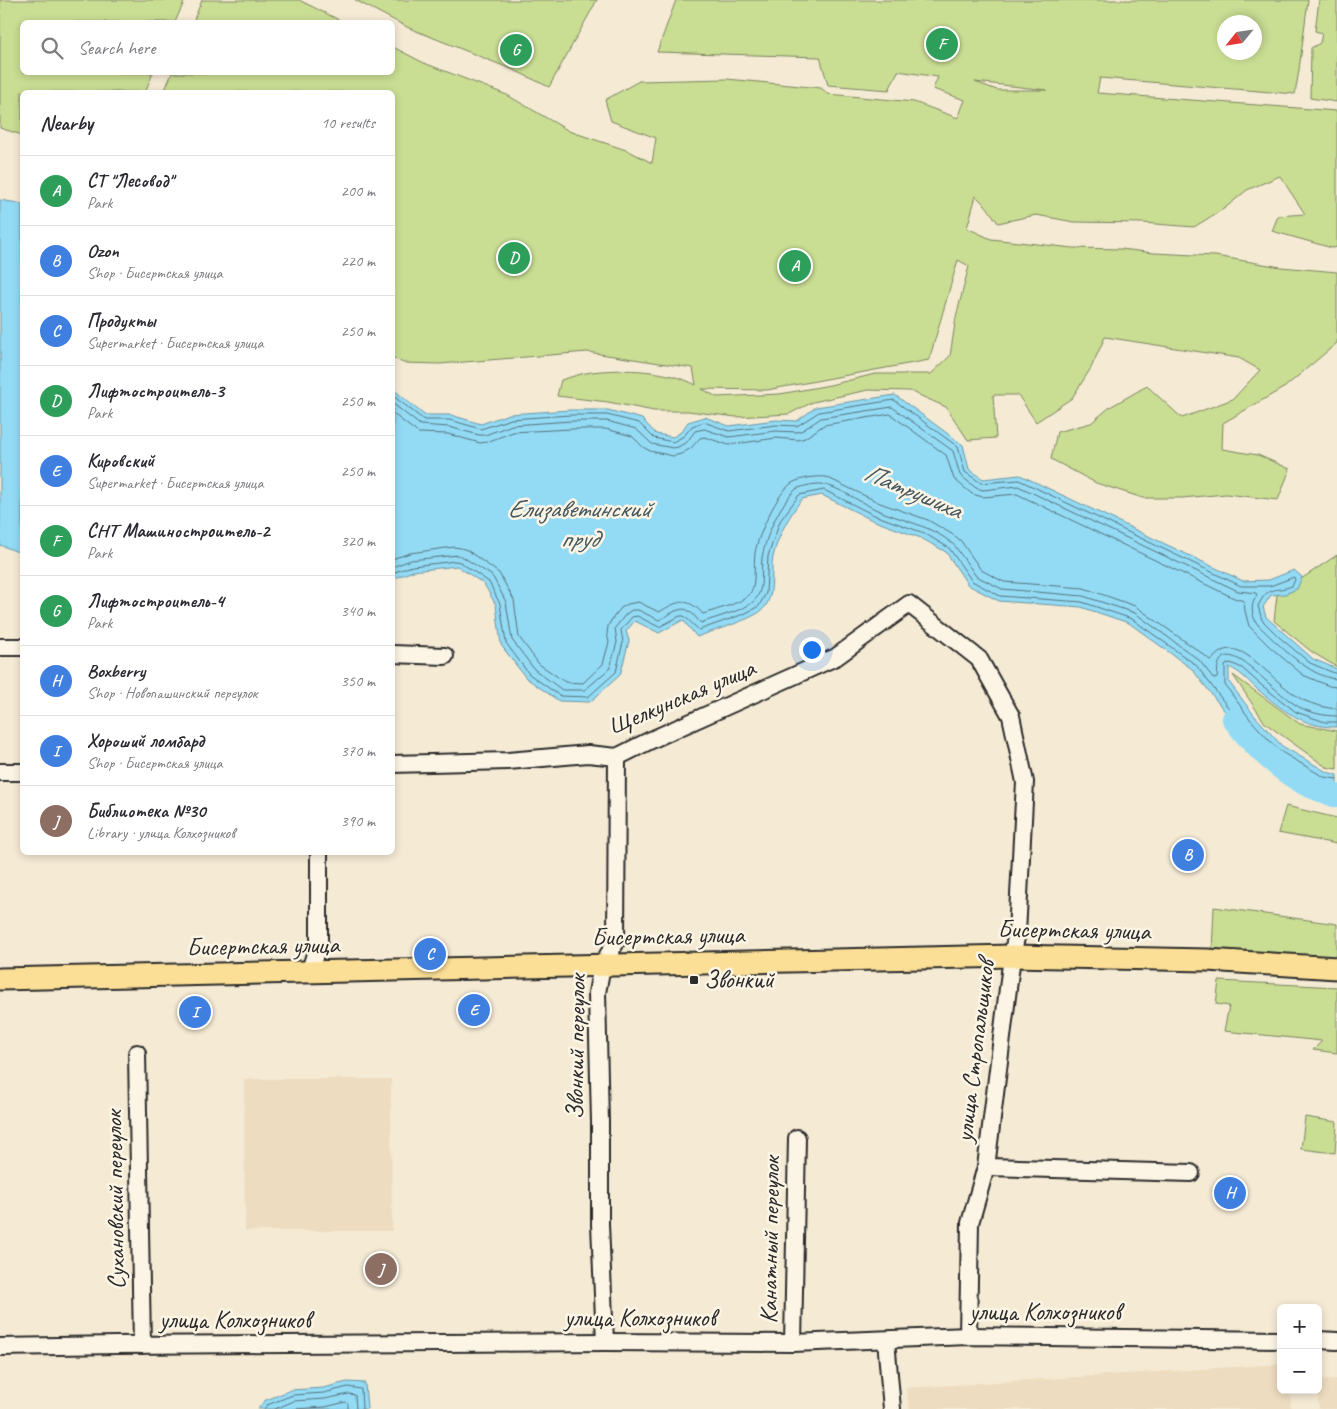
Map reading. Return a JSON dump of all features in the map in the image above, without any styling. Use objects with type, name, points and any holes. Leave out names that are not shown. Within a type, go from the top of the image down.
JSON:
[{"type":"main road","name":"Бисертская улица","points":[[0,979],[1012,956],[1207,960],[1337,968]]},
{"type":"street","name":"Щелкунская улица","points":[[395,764],[508,761],[588,754],[617,757],[836,657],[909,604]]},
{"type":"street","name":"улица Стропальщиков","points":[[909,604],[980,659],[1011,716],[1025,782],[1017,933],[1012,956],[986,1167],[970,1223],[968,1336]]},
{"type":"street","points":[[0,646],[20,647]]},
{"type":"street","points":[[395,654],[445,656]]},
{"type":"street","name":"Звонкий переулок","points":[[604,1342],[600,1224],[597,992],[602,965],[616,942],[617,757]]},
{"type":"street","points":[[0,772],[20,772]]},
{"type":"street","points":[[309,972],[319,942],[319,855]]},
{"type":"street","name":"Сухановский переулок","points":[[138,1053],[142,1345]]},
{"type":"street","name":"Канатный переулок","points":[[793,1343],[797,1138]]},
{"type":"street","points":[[986,1167],[1192,1173]]},
{"type":"street","name":"улица Колхозников","points":[[0,1347],[604,1342],[793,1343],[968,1336],[1277,1340]]},
{"type":"street","points":[[886,1340],[892,1409]]},
{"type":"street","points":[[1322,1340],[1337,1341]]},
{"type":"shaded area","points":[[244,1079],[391,1079],[392,1231],[245,1231]]},
{"type":"shaded area","points":[[1277,1364],[1277,1394],[1290,1394],[1291,1409],[910,1409],[906,1388]]},
{"type":"shaded area","points":[[1337,1379],[1337,1409],[1319,1409],[1317,1394],[1322,1394],[1322,1380]]},
{"type":"green space","points":[[0,0],[185,0],[176,20],[20,20],[20,75],[152,75],[146,90],[20,90],[20,134],[0,128]]},
{"type":"green space","points":[[202,0],[299,0],[339,20],[194,20]]},
{"type":"green space","points":[[355,0],[597,0],[549,87],[516,71],[394,20]]},
{"type":"green space","points":[[676,0],[1308,0],[1295,94],[1100,78],[1097,93],[1337,111],[1337,247],[1332,248],[1272,231],[1278,216],[1305,214],[1280,176],[1247,190],[1225,208],[1194,227],[1143,223],[1074,222],[1036,215],[998,223],[987,207],[976,196],[967,228],[991,239],[1073,248],[1121,249],[1154,253],[1215,256],[1281,267],[1337,272],[1337,343],[1285,387],[1223,423],[1222,449],[1258,455],[1290,469],[1278,500],[1226,494],[1182,498],[1143,498],[1096,483],[1051,459],[1057,432],[1091,423],[1110,407],[1147,386],[1182,418],[1233,399],[1260,370],[1239,358],[1105,337],[1091,368],[1072,398],[1036,422],[1018,395],[993,395],[996,438],[968,440],[946,407],[910,391],[868,390],[813,402],[789,414],[736,417],[688,411],[654,411],[608,402],[557,396],[561,380],[584,373],[605,371],[632,370],[659,373],[696,385],[693,368],[587,352],[440,364],[403,363],[395,359],[395,90],[165,90],[171,75],[395,75],[395,48],[424,63],[507,95],[569,131],[629,151],[652,163],[656,138],[611,121],[605,100],[639,81],[727,79],[821,88],[828,94],[914,102],[958,118],[965,100],[933,89],[938,77],[898,71],[889,90],[828,85],[820,57],[657,52]],"holes":[[[975,82],[1047,90],[997,90]],[[958,260],[969,266],[956,317],[950,356],[931,374],[875,374],[780,394],[717,397],[702,389],[767,390],[929,360]]]},
{"type":"green space","points":[[1319,0],[1337,0],[1337,102],[1310,98],[1311,48],[1320,43],[1322,33],[1315,31]]},
{"type":"green space","points":[[1337,555],[1337,667],[1312,652],[1274,621],[1277,595]]},
{"type":"green space","points":[[1233,675],[1300,724],[1337,731],[1337,769],[1326,767],[1265,723]]},
{"type":"green space","points":[[1286,806],[1337,818],[1337,844],[1278,833]]},
{"type":"green space","points":[[1214,907],[1337,924],[1337,958],[1212,952]]},
{"type":"green space","points":[[1219,981],[1337,987],[1337,1053],[1313,1050],[1322,1041],[1224,1031],[1229,1006],[1216,1004]]},
{"type":"green space","points":[[1305,1117],[1337,1122],[1335,1153],[1301,1149]]},
{"type":"water","points":[[0,200],[20,204],[20,552],[0,545]]},
{"type":"water","name":"Елизаветинский пруд","points":[[395,391],[424,415],[451,415],[481,424],[509,414],[570,410],[608,410],[642,419],[656,434],[673,437],[681,432],[688,422],[705,417],[729,426],[776,420],[797,421],[816,407],[895,395],[963,445],[969,469],[983,479],[1020,475],[1243,581],[1269,580],[1294,570],[1302,577],[1297,589],[1285,594],[1271,595],[1263,607],[1266,617],[1313,659],[1337,669],[1337,727],[1314,724],[1294,716],[1257,689],[1241,674],[1229,667],[1229,682],[1254,715],[1282,746],[1327,772],[1337,775],[1337,796],[1308,785],[1276,763],[1223,709],[1192,669],[1129,623],[1081,607],[999,601],[968,585],[946,552],[921,538],[872,520],[822,495],[802,499],[784,526],[773,557],[771,593],[766,606],[761,611],[740,622],[697,637],[683,620],[659,633],[635,621],[626,631],[629,641],[620,675],[590,702],[559,701],[526,678],[501,645],[496,605],[484,584],[457,566],[413,571],[395,578]]},
{"type":"water","points":[[347,1382],[365,1383],[367,1409],[258,1409],[264,1401],[291,1390],[323,1388]]},
{"type":"waterway","name":"Патрушиха","points":[[1234,719],[1257,746],[1284,770],[1304,783],[1337,796]]},
{"type":"place","name":"СНТ Машиностроитель-2","points":[[942,44]]},
{"type":"place","name":"Лифтостроитель-4","points":[[516,50]]},
{"type":"place","name":"Лифтостроитель-3","points":[[514,258]]},
{"type":"place","name":"СТ \"Лесовод\"","points":[[795,266]]},
{"type":"place","name":"Ozon","points":[[1188,855]]},
{"type":"place","name":"Продукты","points":[[430,954]]},
{"type":"place","name":"Звонкий","points":[[694,980]]},
{"type":"place","name":"Кировский","points":[[474,1010]]},
{"type":"place","name":"Хороший ломбард","points":[[195,1012]]},
{"type":"place","name":"Boxberry","points":[[1230,1193]]},
{"type":"place","name":"Библиотека №30","points":[[381,1269]]}]
